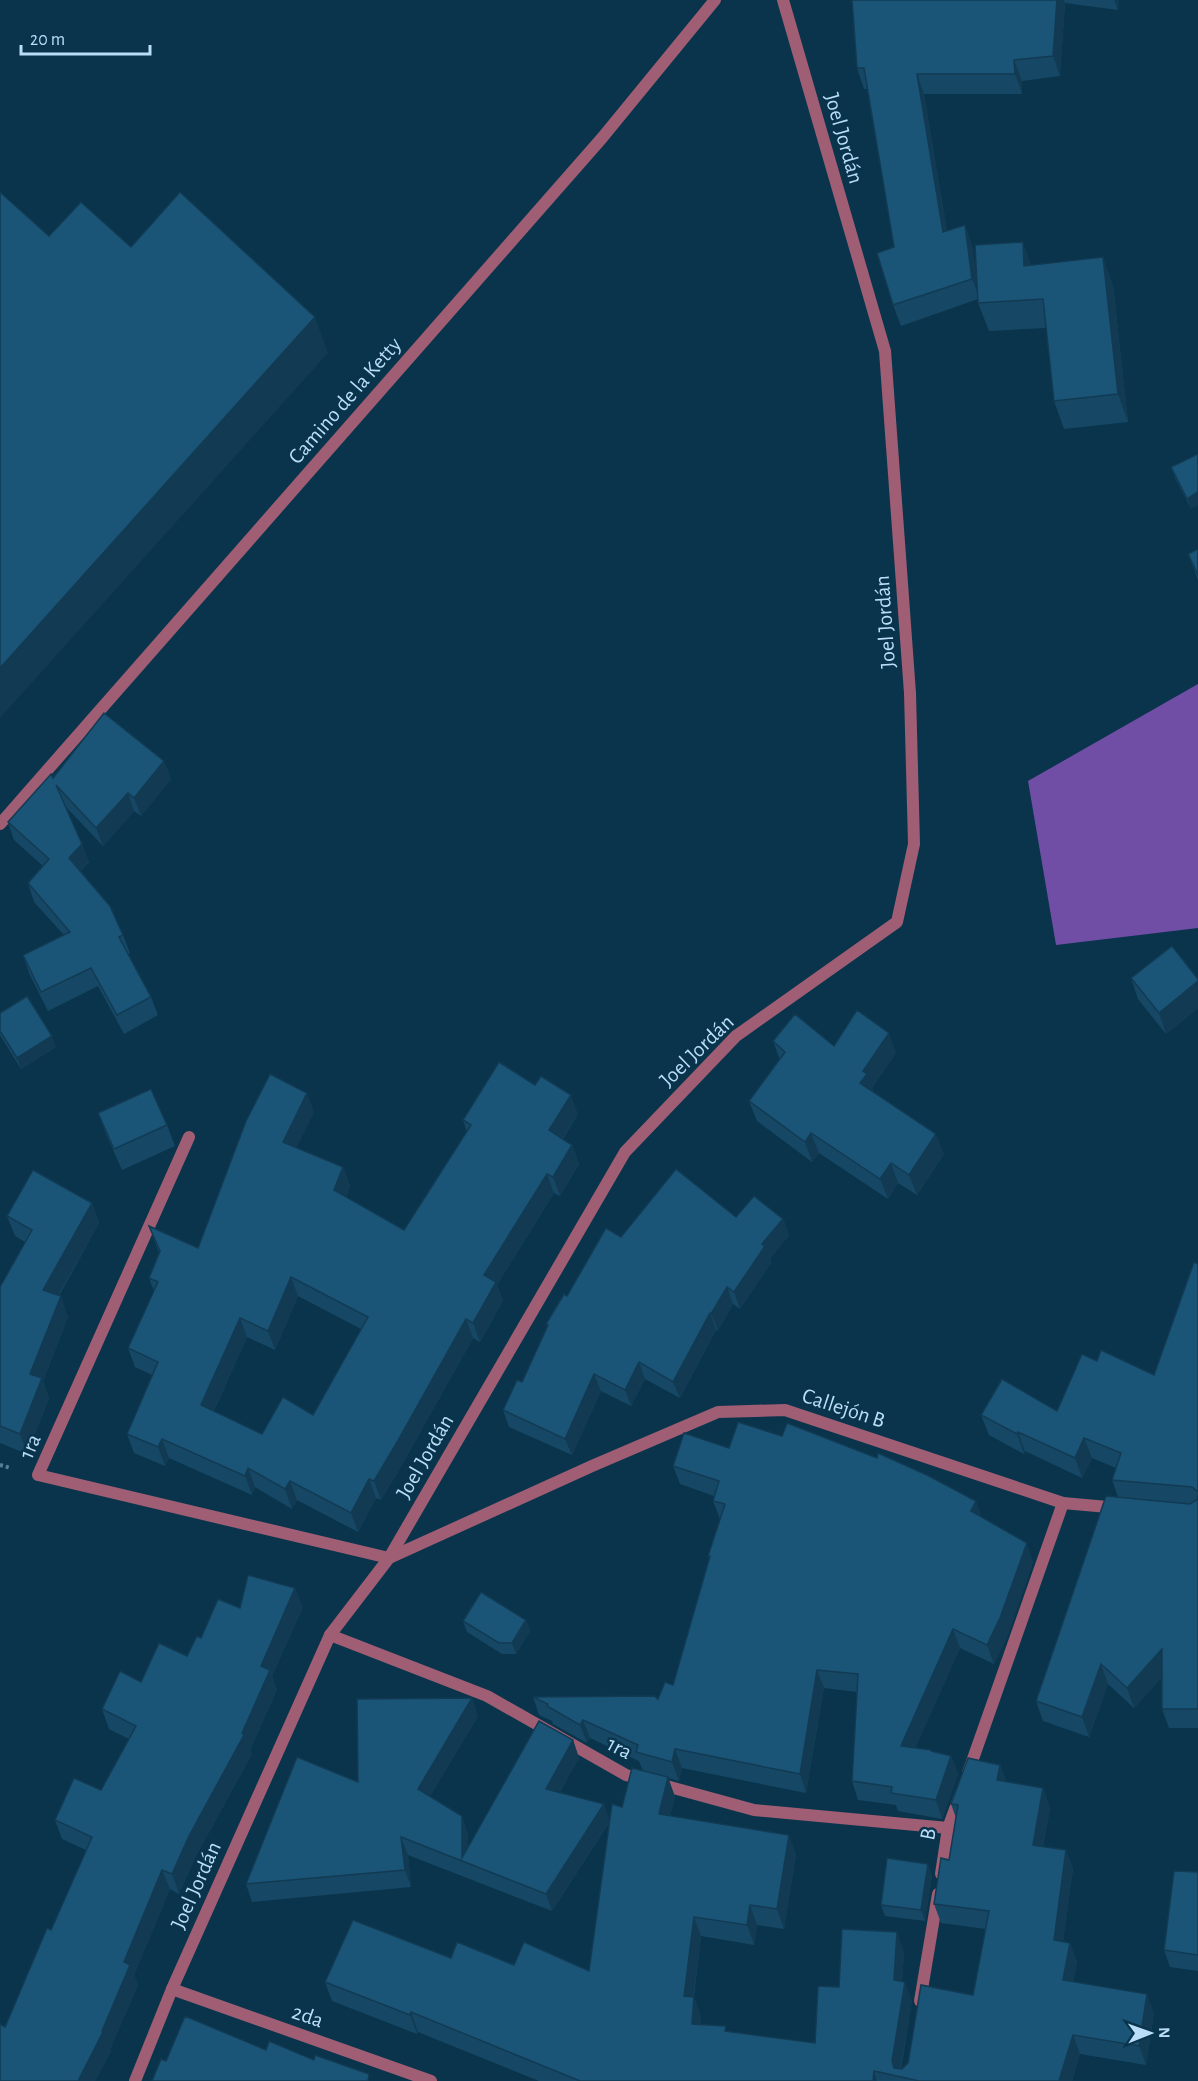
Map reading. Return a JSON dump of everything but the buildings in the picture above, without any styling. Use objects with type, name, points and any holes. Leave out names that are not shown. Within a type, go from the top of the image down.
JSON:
[{"type":"street","name":"Camino de la Ketty","points":[[0,824],[594,147],[715,0]]},
{"type":"street","name":"Joel Jordán","points":[[135,2081],[172,1989],[330,1635],[389,1558],[625,1152],[736,1036],[897,922],[914,844],[910,693],[885,351],[783,0]]},
{"type":"street","name":"1ra","points":[[189,1137],[38,1475],[389,1558]]},
{"type":"street","name":"Callejón B","points":[[389,1558],[718,1412],[785,1410],[1063,1503],[1131,1509]]},
{"type":"street","name":"B","points":[[918,2012],[948,1828],[1063,1503]]},
{"type":"street","name":"1ra","points":[[330,1635],[487,1696],[626,1775],[754,1810],[948,1828]]},
{"type":"street","name":"2da","points":[[172,1989],[430,2081]]},
{"type":"shaded area","points":[[1198,684],[1198,928],[1056,945],[1028,781]]}]
